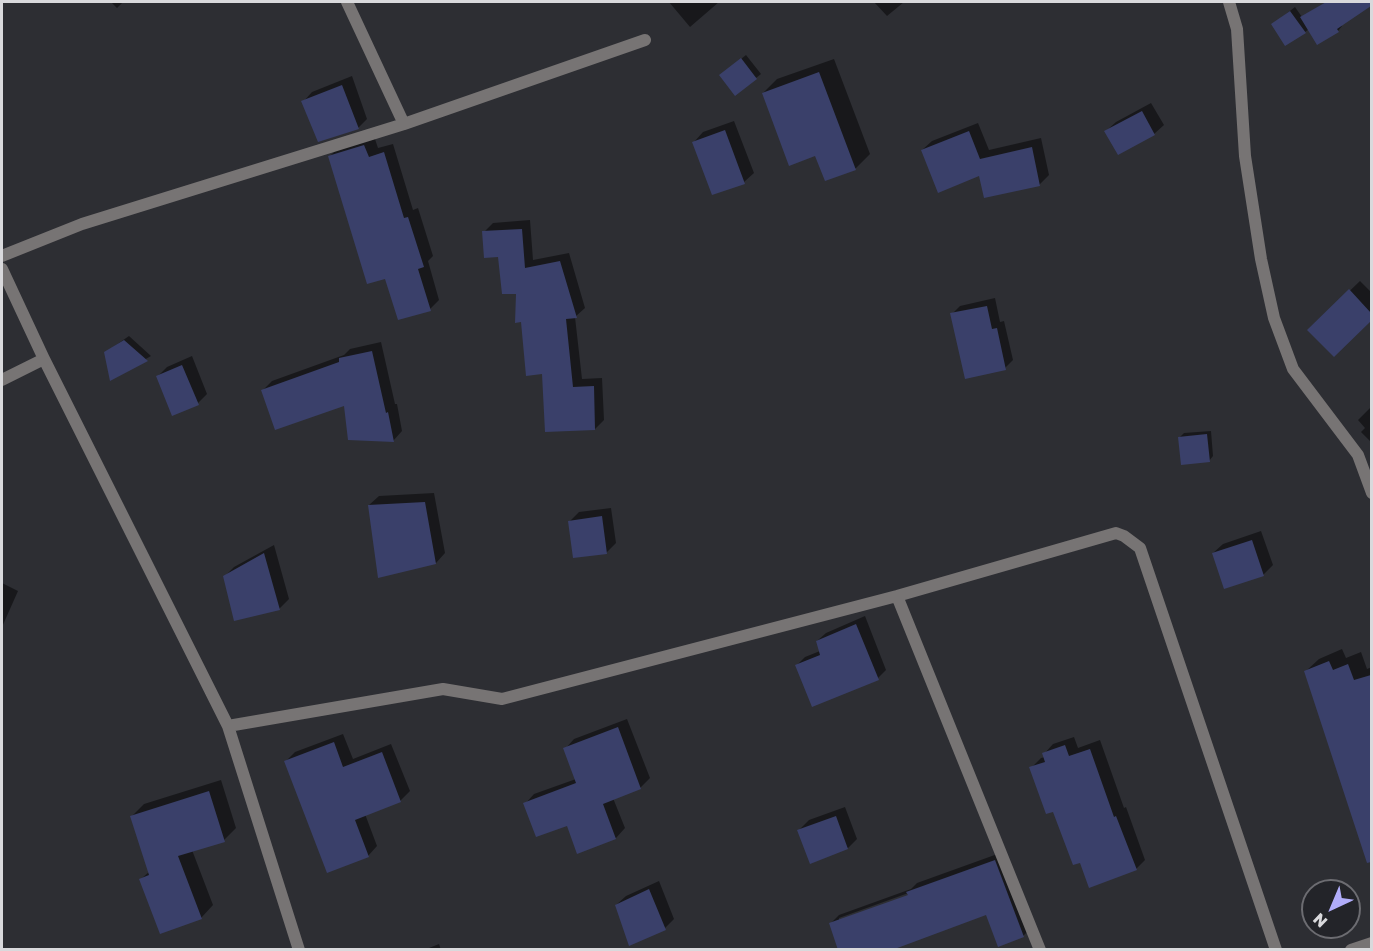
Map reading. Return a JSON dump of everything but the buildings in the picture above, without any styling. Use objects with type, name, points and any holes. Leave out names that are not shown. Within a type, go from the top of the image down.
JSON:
[{"type":"street","points":[[347,2],[404,124]]},
{"type":"street","points":[[1229,2],[1237,30],[1245,156],[1261,259],[1274,318],[1293,369],[1358,455],[1371,493]]},
{"type":"street","points":[[2,256],[82,224],[404,124],[645,40]]},
{"type":"street","points":[[2,269],[44,359],[228,726],[298,950]]},
{"type":"street","points":[[2,380],[44,359]]},
{"type":"street","points":[[228,726],[443,689],[502,699],[897,596],[1116,533],[1140,548],[1276,950]]},
{"type":"street","points":[[897,596],[1040,950]]},
{"type":"street","points":[[1351,950],[1371,943]]}]
